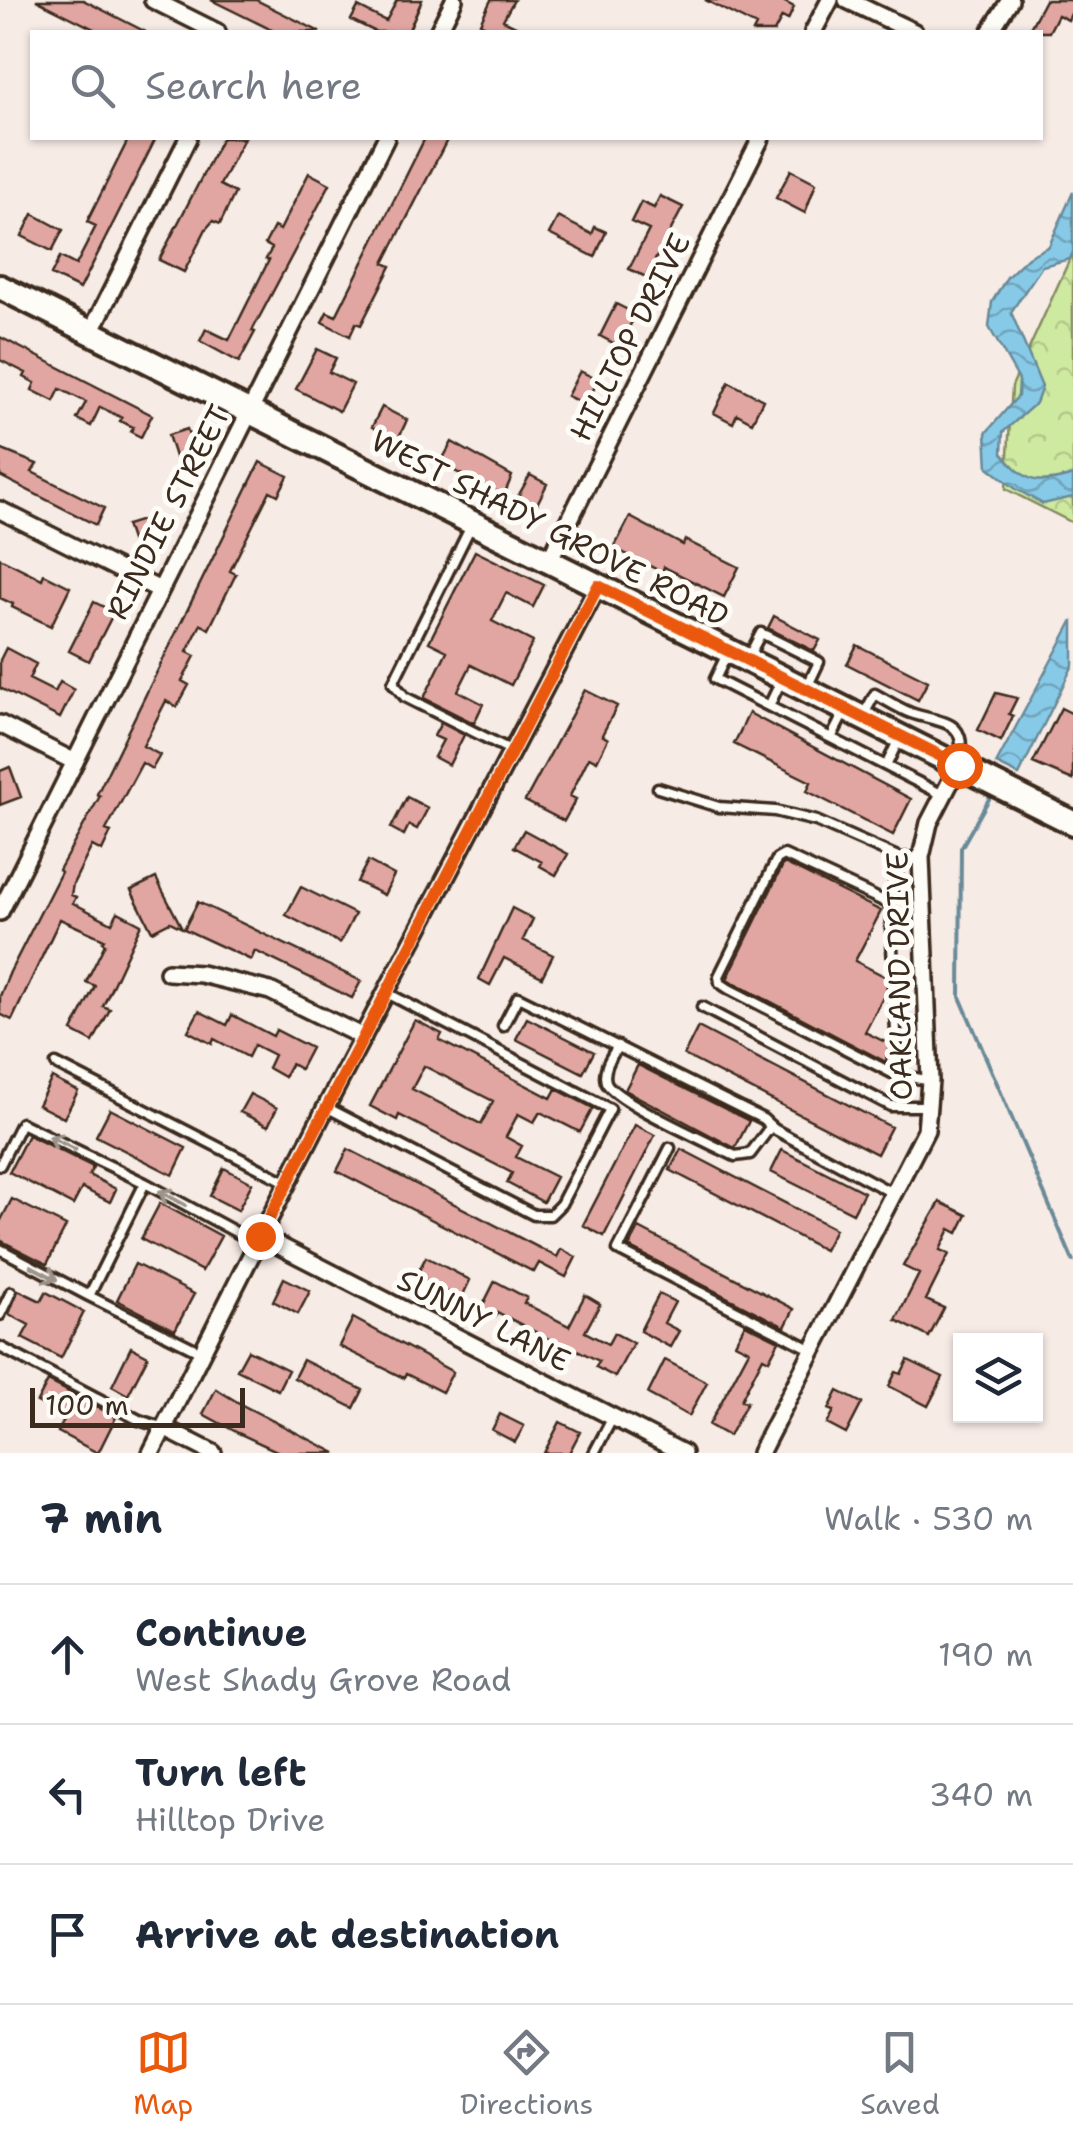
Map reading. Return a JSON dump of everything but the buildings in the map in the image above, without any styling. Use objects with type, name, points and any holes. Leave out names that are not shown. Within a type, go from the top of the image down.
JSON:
[{"type":"main road","name":"WEST SHADY GROVE ROAD","points":[[0,287],[1073,823]]},
{"type":"street","points":[[153,0],[213,30]]},
{"type":"street","points":[[439,30],[454,0]]},
{"type":"street","points":[[815,30],[830,0]]},
{"type":"street","points":[[847,0],[910,30]]},
{"type":"street","points":[[991,30],[1010,0]]},
{"type":"street","points":[[91,332],[187,140]]},
{"type":"street","name":"RINDIE STREET","points":[[0,912],[385,140]]},
{"type":"street","name":"HILLTOP DRIVE","points":[[549,561],[760,140]]},
{"type":"street","points":[[0,510],[160,590]]},
{"type":"street","points":[[151,1453],[326,1107],[598,586]]},
{"type":"street","points":[[0,724],[75,762]]},
{"type":"street","name":"OAKLAND DRIVE","points":[[760,1453],[923,1139],[930,1081],[921,858],[929,823],[959,765]]},
{"type":"street","points":[[168,972],[201,974],[270,991],[363,1037]]},
{"type":"street","name":"SUNNY LANE","points":[[260,1236],[683,1453]]},
{"type":"street","points":[[164,1428],[212,1453]]},
{"type":"lane","points":[[472,522],[393,683],[405,697],[512,752]]},
{"type":"lane","points":[[806,689],[820,662],[760,633],[715,678],[943,795]]},
{"type":"lane","points":[[769,706],[783,678]]},
{"type":"lane","points":[[832,738],[874,694],[910,713],[956,727],[961,735],[959,765]]},
{"type":"lane","points":[[886,766],[901,736]]},
{"type":"lane","points":[[658,788],[719,806],[774,811],[816,821],[900,858],[921,858]]},
{"type":"lane","points":[[890,904],[784,854],[777,860],[719,976],[720,983],[898,1074],[930,1081]]},
{"type":"lane","points":[[898,1074],[890,904],[900,858]]},
{"type":"lane","points":[[326,1107],[534,1215],[550,1215],[561,1204],[610,1109],[386,992]]},
{"type":"lane","points":[[503,1026],[518,997],[771,1126],[894,1194]]},
{"type":"lane","points":[[702,1008],[891,1106],[930,1106]]},
{"type":"lane","points":[[618,1046],[604,1075],[607,1085],[624,1100],[735,1156],[750,1154],[771,1126]]},
{"type":"lane","points":[[56,1064],[288,1182]]},
{"type":"lane","points":[[0,1165],[21,1123],[244,1236],[260,1236]]},
{"type":"lane","points":[[670,1148],[618,1250],[814,1350]]},
{"type":"lane","points":[[89,1296],[145,1183]]},
{"type":"lane","points":[[0,1249],[201,1352]]},
{"type":"lane","points":[[0,1315],[11,1292]]},
{"type":"lane","points":[[0,1347],[139,1420],[164,1428]]},
{"type":"lane","points":[[594,1453],[613,1417]]},
{"type":"green space","points":[[1073,252],[1073,523],[1006,489],[1012,386]]},
{"type":"water","points":[[1073,192],[1070,259],[1042,266],[1011,312],[1042,387],[1036,403],[1003,432],[1002,453],[1018,471],[1033,479],[1073,475],[1073,497],[1043,504],[988,467],[986,433],[1018,396],[1019,380],[989,327],[992,302],[1007,277],[1028,257],[1049,246]]},
{"type":"water","points":[[1073,620],[1073,665],[1019,775],[996,764]]},
{"type":"waterway","points":[[993,792],[961,848],[960,997],[1073,1261]]},
{"type":"route","points":[[260,1236],[598,586],[959,765]]}]
